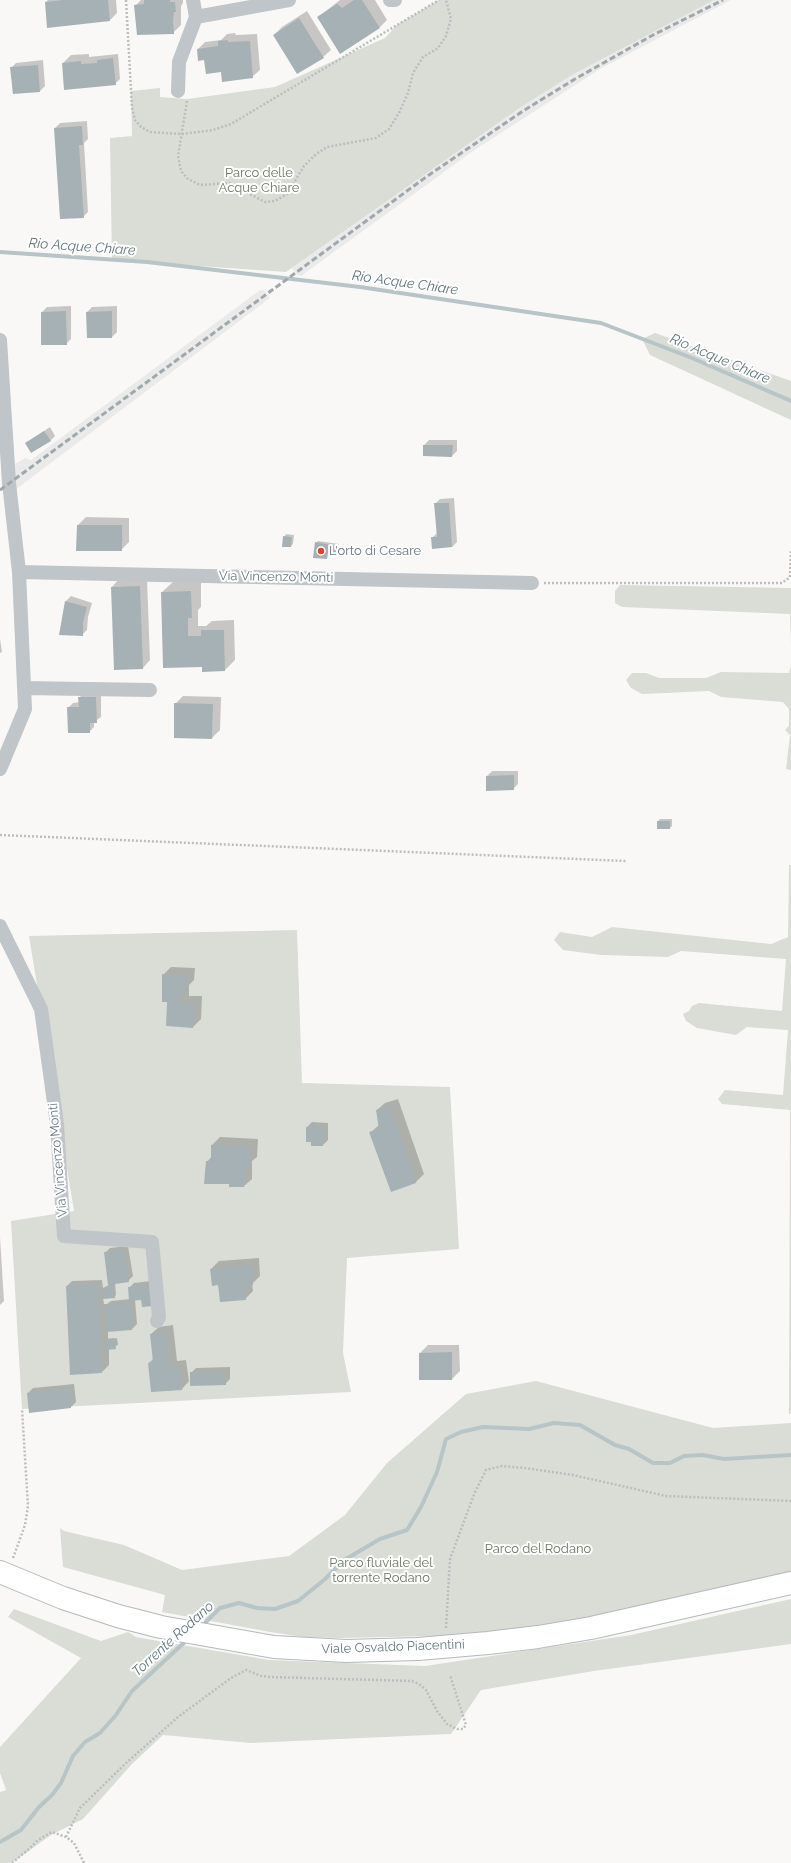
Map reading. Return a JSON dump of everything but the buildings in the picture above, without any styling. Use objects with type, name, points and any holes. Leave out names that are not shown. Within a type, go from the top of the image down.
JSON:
[{"type":"main road","name":"Viale Osvaldo Piacentini","points":[[6,1566],[63,1598],[118,1616],[161,1627],[274,1647],[346,1651],[418,1649],[488,1643],[591,1628],[791,1583]]},
{"type":"street","points":[[183,95],[179,62],[196,17],[193,0]]},
{"type":"street","points":[[196,17],[289,0]]},
{"type":"street","points":[[390,0],[395,0]]},
{"type":"street","points":[[0,340],[9,483],[20,572],[25,710],[0,769]]},
{"type":"street","name":"Via Vincenzo Monti","points":[[20,572],[532,583]]},
{"type":"street","points":[[24,688],[150,690]]},
{"type":"street","name":"Via Vincenzo Monti","points":[[0,926],[41,1009],[57,1124],[64,1236],[152,1242],[159,1317],[157,1321]]},
{"type":"path","points":[[126,0],[132,108],[135,120],[141,127],[150,132],[181,134],[213,130],[231,124],[439,0]]},
{"type":"path","points":[[183,95],[178,156],[181,171],[188,179],[200,185],[229,183],[265,202],[276,201],[288,194],[304,166],[316,154],[327,147],[376,138],[389,129],[399,113],[408,93],[413,73],[423,57],[438,48],[446,36],[452,19],[446,0]]},
{"type":"path","points":[[532,583],[782,583],[790,576],[791,550]]},
{"type":"path","points":[[0,835],[626,861]]},
{"type":"path","points":[[6,1566],[26,1525],[28,1506],[22,1410]]},
{"type":"path","points":[[446,1628],[450,1559],[475,1492],[486,1470],[502,1466],[525,1468],[580,1476],[666,1496],[791,1501]]},
{"type":"path","points":[[66,1837],[80,1808],[125,1764],[178,1717],[231,1678],[246,1670],[261,1676],[270,1677],[412,1681],[419,1684],[426,1690],[437,1711],[447,1724],[457,1729],[463,1729],[466,1725],[450,1675]]},
{"type":"path","points":[[12,1863],[45,1835],[52,1832],[66,1837],[74,1843],[84,1863]]},
{"type":"shaded area","points":[[714,0],[731,0],[600,69],[473,151],[301,276],[296,274],[292,268],[521,107],[572,75]]},
{"type":"shaded area","points":[[260,290],[264,290],[270,298],[15,490],[12,466],[25,458],[31,460]]},
{"type":"green space","name":"Parco delle Acque Chiare","points":[[439,0],[714,0],[572,75],[521,107],[286,272],[112,260],[110,138],[132,136],[131,91],[160,88],[160,97],[187,99],[275,87],[385,38],[397,25]]},
{"type":"green space","points":[[655,333],[791,381],[791,420],[650,355],[642,339]]},
{"type":"green space","points":[[620,585],[791,588],[791,645],[790,614],[622,607],[615,603],[615,591]]},
{"type":"green space","points":[[791,666],[791,770],[786,769],[790,735],[785,730],[789,726],[789,709],[783,702],[721,697],[709,691],[642,694],[631,688],[626,680],[632,673],[646,673],[659,678],[706,678],[721,672],[789,673]]},
{"type":"green space","points":[[789,865],[791,865],[791,1414],[789,1414],[790,1110],[722,1104],[718,1099],[725,1090],[783,1095],[788,1030],[747,1027],[736,1035],[697,1028],[686,1021],[683,1014],[689,1011],[692,1006],[699,1003],[782,1011],[786,959],[681,951],[668,957],[601,955],[563,950],[554,940],[560,932],[592,937],[612,927],[771,944],[788,937]]},
{"type":"green space","points":[[297,930],[302,1083],[450,1087],[459,1249],[347,1258],[343,1353],[351,1392],[22,1409],[11,1221],[74,1211],[29,936]]},
{"type":"green space","name":"Parco fluviale del torrente Rodano","points":[[536,1381],[713,1428],[791,1423],[791,1573],[532,1631],[437,1636],[339,1638],[304,1637],[162,1612],[165,1595],[63,1567],[60,1528],[64,1531],[124,1545],[182,1570],[289,1556],[345,1515],[387,1463],[466,1394]]},
{"type":"green space","points":[[791,1599],[791,1644],[594,1671],[481,1690],[451,1734],[251,1743],[163,1735],[132,1764],[83,1819],[51,1835],[16,1860],[9,1863],[0,1863],[0,1792],[6,1790],[0,1773],[0,1747],[81,1658],[8,1617],[14,1609],[101,1641],[128,1632],[136,1637],[269,1660],[425,1666],[631,1635]]},
{"type":"waterway","name":"Rio Acque Chiare","points":[[0,252],[147,262],[360,287],[601,323],[692,358],[791,401]]},
{"type":"waterway","name":"Torrente Rodano","points":[[202,1626],[220,1608],[239,1603],[257,1608],[275,1609],[298,1601],[324,1580],[346,1559],[380,1539],[407,1530],[421,1507],[437,1472],[446,1439],[461,1432],[483,1427],[529,1429],[554,1423],[580,1425],[615,1445],[629,1449],[653,1463],[670,1463],[684,1456],[703,1455],[724,1459],[791,1455]]},
{"type":"waterway","name":"Torrente Rodano","points":[[0,1842],[21,1830],[61,1783],[73,1756],[85,1742],[100,1733],[116,1715],[132,1691],[188,1639]]},
{"type":"railway","points":[[0,490],[426,177],[523,111],[575,79],[653,35],[723,0]]},
{"type":"place","name":"L'orto di Cesare","points":[[321,551]]},
{"type":"park label","name":"Parco del Rodano","points":[[538,1549]]}]
